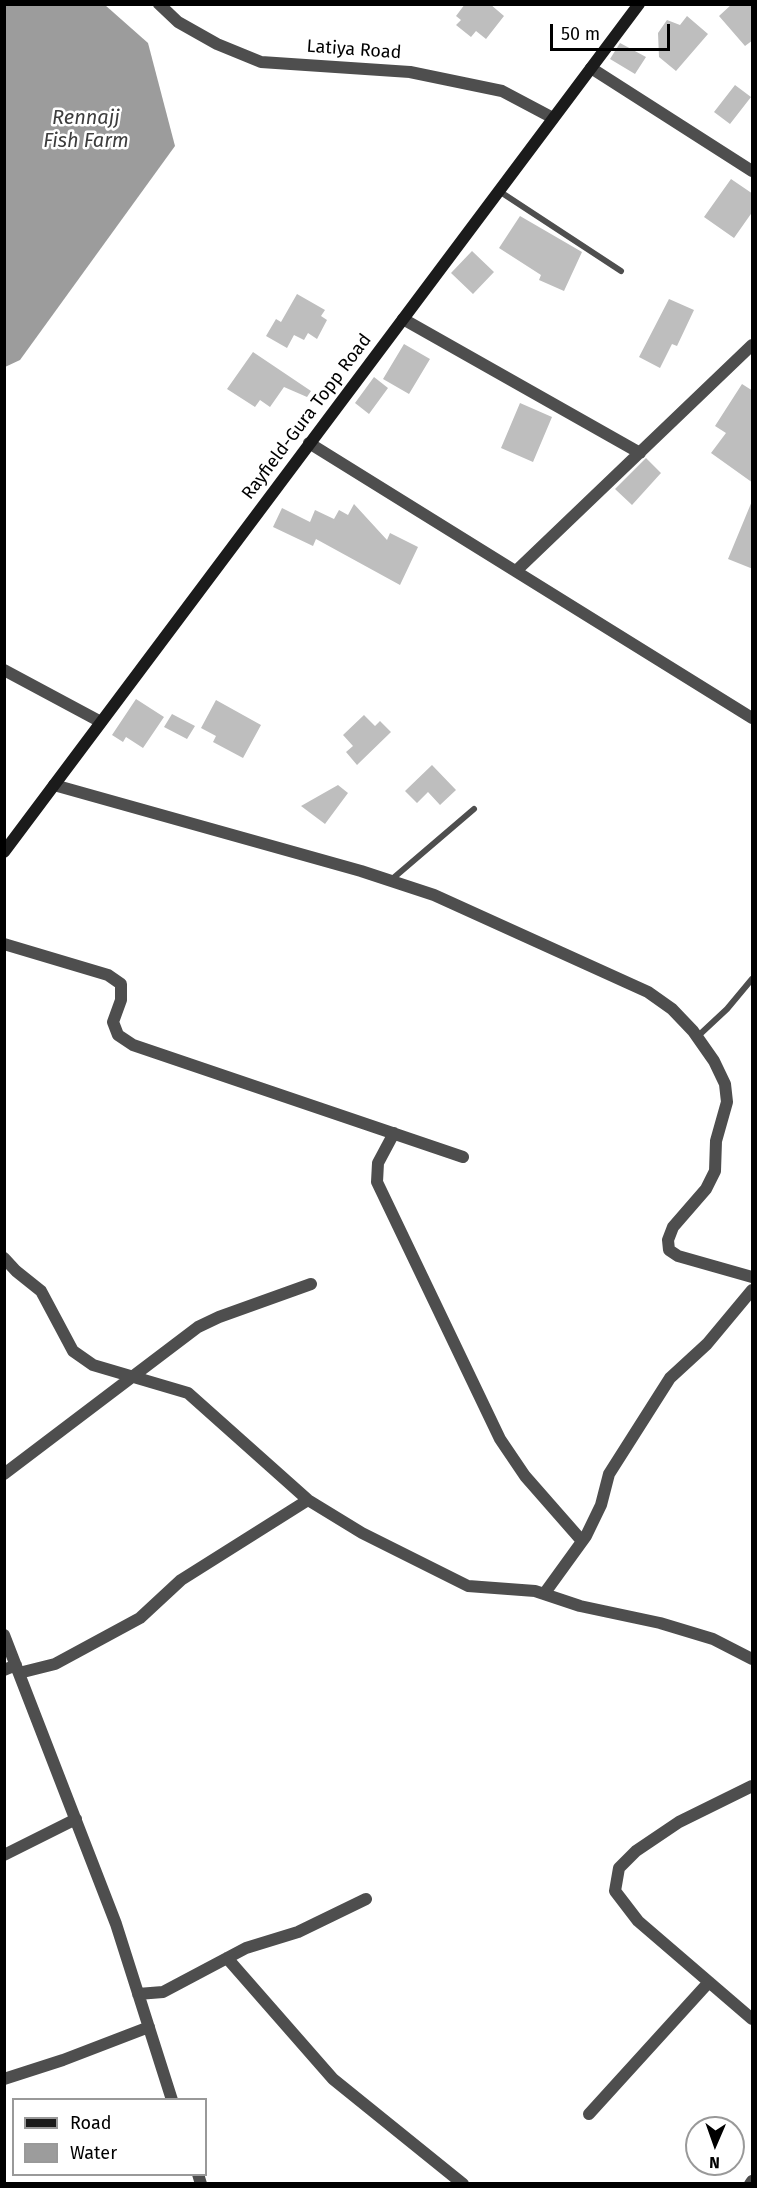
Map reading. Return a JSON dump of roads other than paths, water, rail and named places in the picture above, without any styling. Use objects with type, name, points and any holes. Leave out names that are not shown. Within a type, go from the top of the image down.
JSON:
[{"type":"street","name":"Latiya Road","points":[[159,4],[178,22],[207,39],[261,62],[410,72],[502,91],[553,118]]},
{"type":"street","name":"Rayfield-Gura Topp Road","points":[[4,852],[639,4]]},
{"type":"street","points":[[591,68],[753,171]]},
{"type":"street","points":[[403,319],[640,453]]},
{"type":"street","points":[[516,571],[753,345]]},
{"type":"street","points":[[309,443],[753,718]]},
{"type":"street","points":[[4,670],[101,722]]},
{"type":"street","points":[[54,785],[434,895],[648,992],[672,1009],[697,1037],[714,1061],[725,1084],[727,1102],[716,1141],[715,1171],[706,1189],[673,1227],[668,1240],[669,1250],[678,1256],[753,1277]]},
{"type":"street","points":[[4,944],[108,975],[121,984],[121,1000],[113,1022],[118,1035],[133,1045],[463,1157]]},
{"type":"street","points":[[394,1132],[378,1163],[377,1182],[500,1439],[525,1476],[582,1541]]},
{"type":"street","points":[[4,1258],[41,1291],[73,1351],[93,1365],[188,1393],[308,1500],[362,1533],[468,1586],[535,1591],[713,1639],[753,1659]]},
{"type":"street","points":[[4,1474],[198,1327],[219,1317],[311,1284]]},
{"type":"street","points":[[544,1594],[582,1541],[601,1505],[609,1474],[670,1378],[707,1344],[753,1290]]},
{"type":"street","points":[[13,1670],[55,1664],[140,1618],[181,1580],[308,1500]]},
{"type":"street","points":[[4,1635],[13,1670],[76,1819],[116,1924],[171,2098]]},
{"type":"street","points":[[753,1786],[679,1822],[636,1851],[619,1869],[615,1891],[629,1912],[753,2019]]},
{"type":"street","points":[[4,1855],[76,1819]]},
{"type":"street","points":[[138,1994],[163,1992],[246,1948],[298,1932],[366,1899]]},
{"type":"street","points":[[227,1958],[333,2079],[464,2184]]},
{"type":"street","points":[[589,2114],[709,1982]]},
{"type":"street","points":[[4,2079],[63,2060],[148,2027]]},
{"type":"lane","points":[[498,190],[621,271]]},
{"type":"lane","points":[[391,881],[474,809]]},
{"type":"lane","points":[[697,1037],[727,1009],[753,979]]},
{"type":"water","name":"Rennajj Fish Farm","points":[[4,5],[105,5],[148,43],[175,146],[20,360],[5,367]]}]
